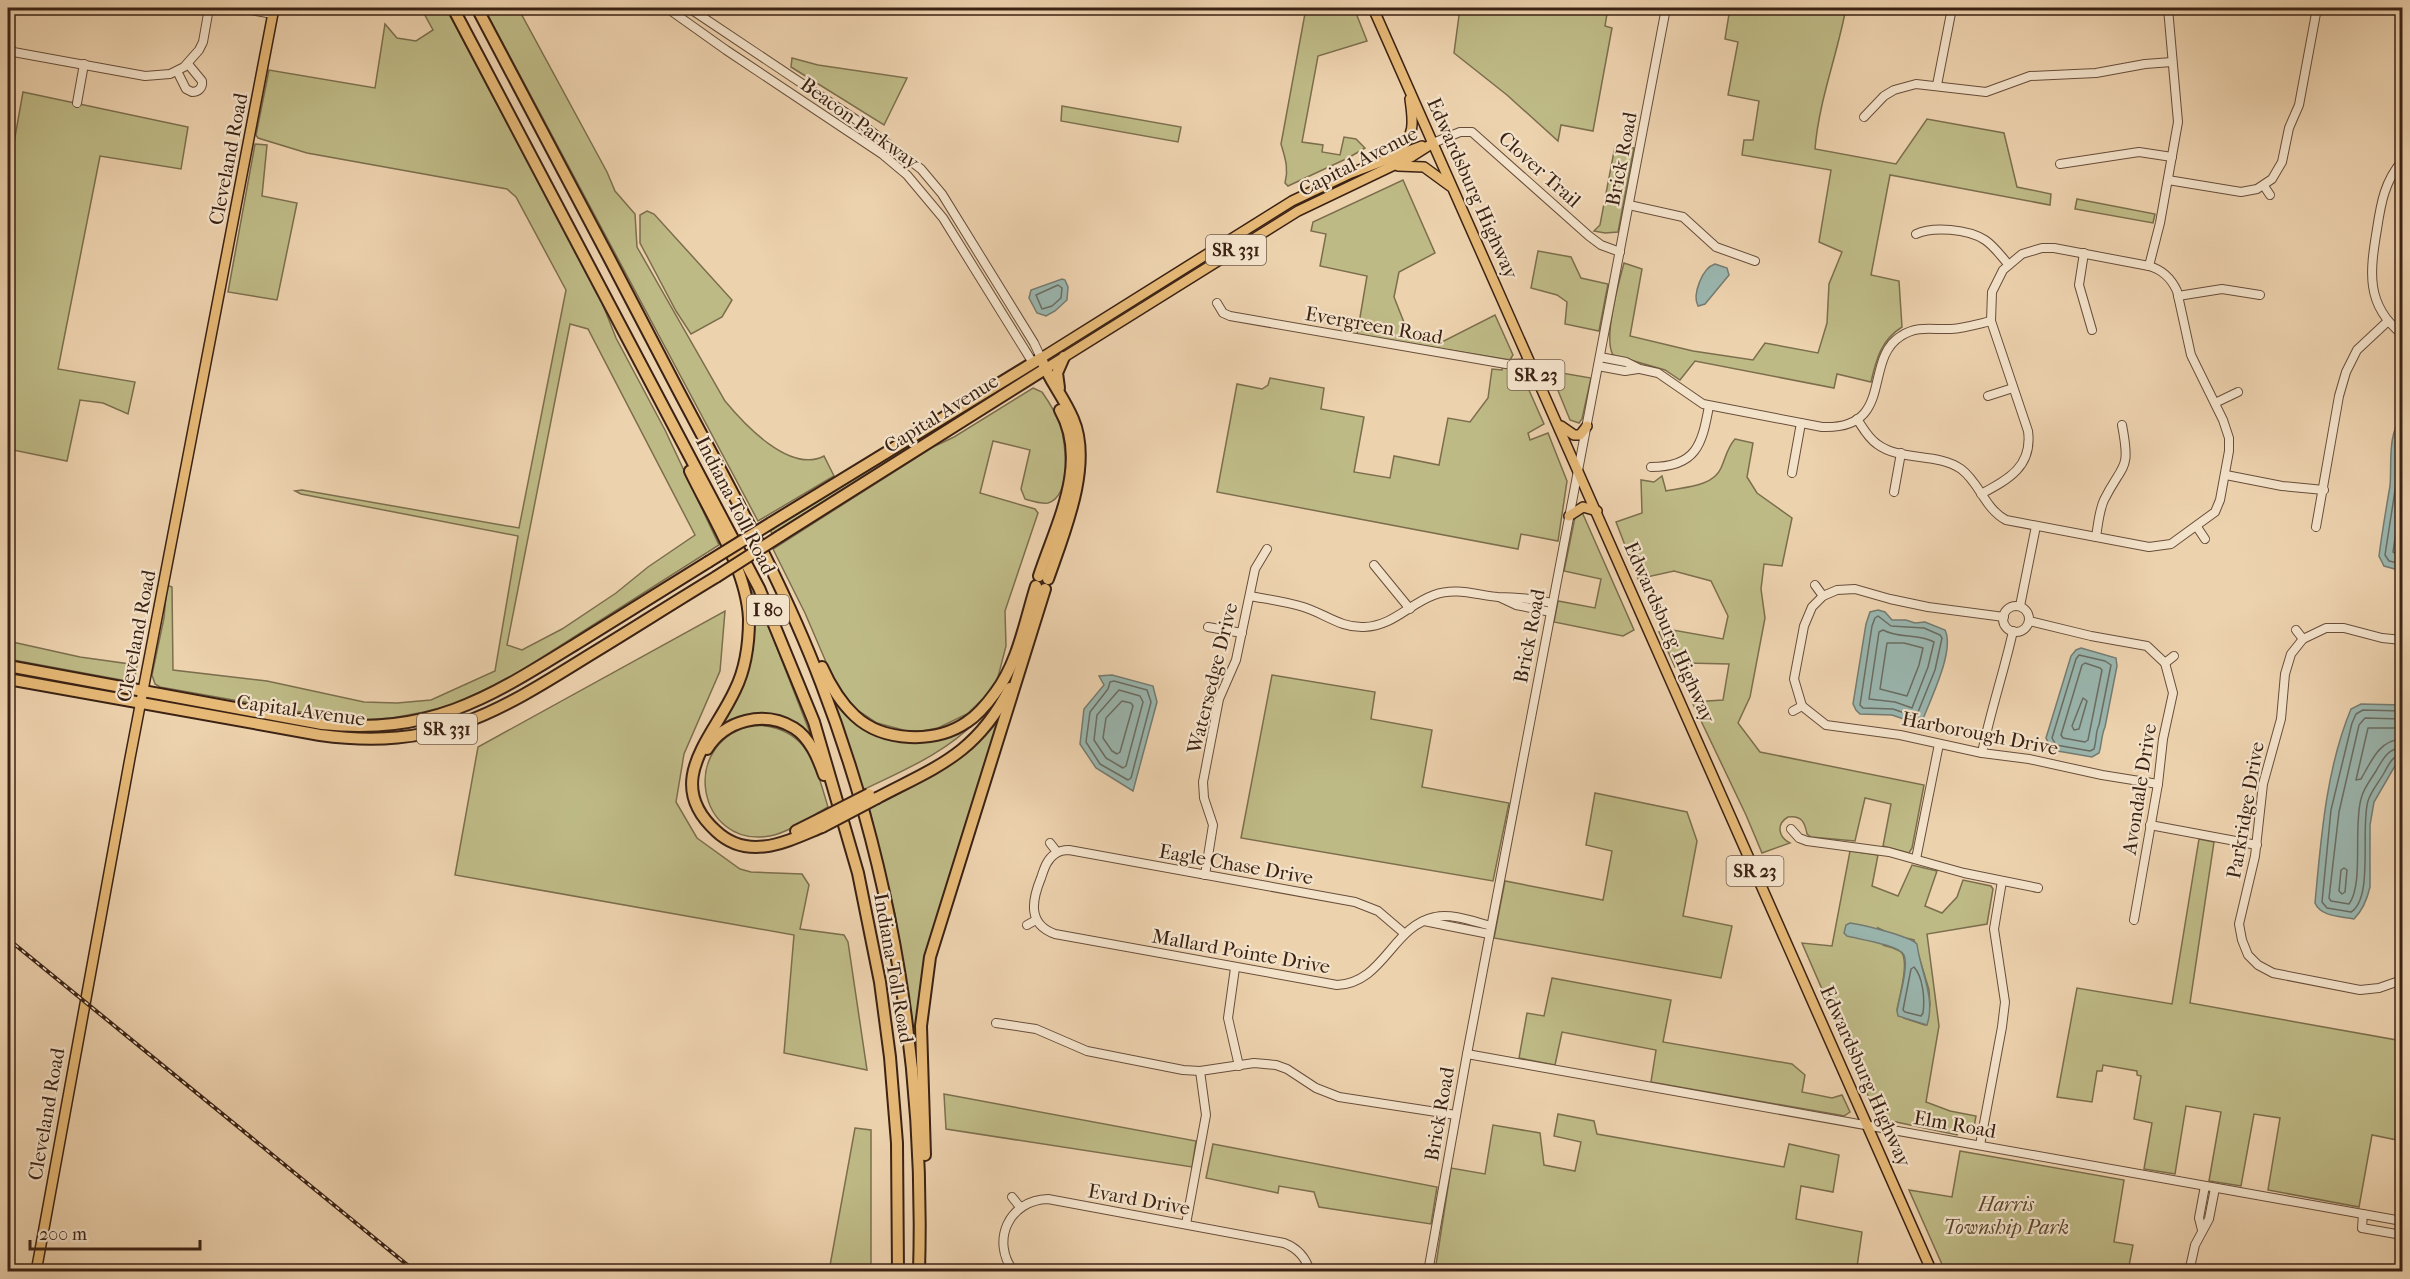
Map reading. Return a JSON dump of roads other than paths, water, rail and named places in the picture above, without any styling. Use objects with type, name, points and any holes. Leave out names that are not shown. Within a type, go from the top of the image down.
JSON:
[{"type":"highway","name":"Indiana Toll Road","points":[[453,8],[754,579],[814,722],[858,873],[880,982],[890,1057],[897,1143],[898,1272]]},
{"type":"highway","name":"Indiana Toll Road","points":[[477,8],[777,581],[821,682],[839,733],[873,846],[903,993],[913,1070],[918,1144],[919,1272]]},
{"type":"highway","points":[[1064,357],[1057,373],[1064,402]]},
{"type":"highway","points":[[664,407],[674,436],[744,587],[748,617],[748,642],[744,668],[726,708],[699,751],[693,768],[693,787],[697,805],[706,822],[720,834],[739,844],[750,847],[779,845],[876,794],[960,745],[982,723],[999,698],[1076,488],[1080,463],[1080,446],[1076,428],[1064,402],[1039,366]]},
{"type":"highway","points":[[919,1253],[924,1207],[925,1128],[921,1026],[925,981],[937,931],[1017,682],[1069,486],[1073,454],[1066,422],[1039,366]]},
{"type":"highway","name":"Capital Avenue","points":[[8,679],[337,725],[384,725],[433,717],[471,705],[500,691],[771,523],[1039,366]]},
{"type":"highway","name":"Capital Avenue","points":[[8,666],[142,697],[336,737],[385,739],[437,731],[474,720],[509,704],[780,536],[1039,366]]},
{"type":"highway","points":[[777,581],[795,608],[836,694],[856,718],[872,727],[911,738],[949,731],[966,723],[983,708],[997,691],[1009,670]]},
{"type":"highway","points":[[876,794],[944,763],[977,738],[999,709],[1020,665]]},
{"type":"highway","points":[[821,823],[768,842],[740,839],[726,833],[711,818],[703,804],[699,790],[699,774],[703,756],[711,743],[725,730],[740,722],[757,719],[776,721],[794,729],[807,741],[818,759],[858,873]]},
{"type":"main road","name":"Edwardsburg Highway","points":[[1373,8],[1932,1272]]},
{"type":"main road","name":"Cleveland Road","points":[[36,1272],[142,697],[274,11]]},
{"type":"main road","points":[[1388,163],[1410,137],[1412,115],[1407,85]]},
{"type":"main road","name":"Capital Avenue","points":[[1039,366],[1064,357],[1298,212],[1388,163],[1434,143]]},
{"type":"main road","name":"Capital Avenue","points":[[1039,366],[1292,201],[1329,182],[1388,163]]},
{"type":"main road","points":[[1388,163],[1424,167],[1453,188]]},
{"type":"main road","points":[[1557,423],[1574,435],[1584,433],[1587,426]]},
{"type":"main road","points":[[1569,516],[1583,507],[1597,511]]},
{"type":"street","points":[[8,51],[154,76],[177,71],[188,64],[203,42],[209,8]]},
{"type":"street","points":[[239,8],[274,11]]},
{"type":"street","name":"Beacon Parkway","points":[[668,8],[882,154],[907,175],[939,212],[1039,366]]},
{"type":"street","name":"Beacon Parkway","points":[[689,8],[855,119],[921,169],[942,195],[978,249],[1034,343],[1039,366]]},
{"type":"street","name":"Brick Road","points":[[1428,1272],[1490,930],[1666,8]]},
{"type":"street","points":[[1937,85],[1952,8]]},
{"type":"street","points":[[2149,266],[2178,122],[2168,8]]},
{"type":"street","points":[[2168,180],[2231,192],[2250,191],[2264,186],[2272,178],[2282,162],[2289,128],[2300,105],[2317,8]]},
{"type":"street","points":[[1864,117],[1874,104],[1894,90],[1916,84],[1986,92],[2030,76],[2096,74],[2145,64],[2172,62]]},
{"type":"street","points":[[77,103],[84,64]]},
{"type":"street","points":[[177,71],[186,89],[192,92],[198,91],[202,81],[188,64]]},
{"type":"street","name":"Clover Trail","points":[[1434,143],[1460,132],[1472,132],[1589,236],[1601,245],[1620,252]]},
{"type":"street","points":[[2060,164],[2139,152],[2172,157]]},
{"type":"street","points":[[2403,160],[2390,177],[2382,195],[2371,264],[2374,296],[2388,321],[2403,334]]},
{"type":"street","points":[[2264,186],[2270,195]]},
{"type":"street","points":[[1629,205],[1683,217],[1716,247],[1755,261]]},
{"type":"street","points":[[1916,234],[1931,229],[1977,236],[1988,242],[2008,264]]},
{"type":"street","points":[[1857,419],[1874,442],[1886,449],[1954,464],[1966,473],[1989,507],[2000,516],[2013,522],[2157,547],[2171,544],[2211,516],[2218,507],[2226,475],[2229,438],[2215,403],[2191,355],[2178,296],[2169,278],[2163,272],[2149,266],[2042,248],[2022,254],[2008,264],[1999,276],[1992,292],[1991,321],[2028,431],[2029,443],[2026,458],[2013,476],[1981,494]]},
{"type":"street","points":[[2084,254],[2079,285],[2092,330]]},
{"type":"street","points":[[2178,296],[2222,289],[2260,295]]},
{"type":"street","name":"Evergreen Road","points":[[1217,303],[1223,313],[1230,316],[1496,363],[1519,365],[1531,363]]},
{"type":"street","points":[[1599,362],[1625,371],[1640,369],[1664,376],[1697,401],[1709,405],[1830,427],[1845,425],[1857,419],[1867,410],[1875,396],[1887,350],[1901,336],[1920,328],[1948,329],[1991,321]]},
{"type":"street","points":[[2316,527],[2339,396],[2346,372],[2361,346],[2388,321]]},
{"type":"street","points":[[1988,396],[2013,388]]},
{"type":"street","points":[[2215,403],[2238,392]]},
{"type":"street","points":[[1651,467],[1676,465],[1692,454],[1703,437],[1709,405]]},
{"type":"street","points":[[1792,473],[1801,423]]},
{"type":"street","points":[[2096,537],[2103,505],[2126,464],[2127,451],[2122,425]]},
{"type":"street","points":[[1893,492],[1900,453]]},
{"type":"street","points":[[2226,475],[2282,486],[2324,490]]},
{"type":"street","points":[[2020,606],[2036,526]]},
{"type":"street","points":[[2197,527],[2205,539]]},
{"type":"street","name":"Watersedge Drive","points":[[1205,874],[1213,825],[1204,798],[1203,782],[1220,699],[1236,660],[1255,569],[1267,549]]},
{"type":"street","points":[[1374,565],[1410,609]]},
{"type":"street","points":[[1815,585],[1823,596]]},
{"type":"street","points":[[1792,711],[1802,706],[1794,679],[1804,626],[1812,607],[1823,596],[1837,590],[1855,589],[1928,607],[2004,617]]},
{"type":"street","points":[[1250,596],[1301,606],[1338,624],[1361,627],[1389,622],[1433,595],[1447,592],[1464,591],[1496,597],[1516,605],[1552,607]]},
{"type":"street","points":[[2020,606],[2027,612],[2029,621],[2024,630],[2013,631],[2006,626],[2004,617],[2009,608],[2020,606]]},
{"type":"street","points":[[2029,621],[2058,626],[2091,636],[2147,646],[2165,663],[2174,656]]},
{"type":"street","points":[[1208,627],[1242,633]]},
{"type":"street","points":[[2296,630],[2303,639],[2318,630],[2335,627],[2382,638],[2403,640]]},
{"type":"street","points":[[1982,753],[1989,718],[2003,675],[2013,631]]},
{"type":"street","name":"Parkridge Drive","points":[[2303,639],[2287,663],[2281,719],[2263,784],[2257,845],[2240,916],[2240,932],[2245,957],[2273,973],[2316,980],[2350,989],[2379,988],[2403,980]]},
{"type":"street","name":"Avondale Drive","points":[[2134,920],[2158,784],[2163,739],[2173,693],[2165,663]]},
{"type":"street","name":"Harborough Drive","points":[[1802,706],[1826,724],[1900,735],[1982,753],[2030,759],[2102,775],[2158,784]]},
{"type":"street","points":[[1916,859],[1939,744]]},
{"type":"street","points":[[2150,825],[2257,845]]},
{"type":"street","points":[[1791,829],[1799,838],[1807,841],[1889,852],[2038,888]]},
{"type":"street","points":[[1027,925],[1036,920],[1033,901],[1045,866],[1054,854],[1050,843]]},
{"type":"street","name":"Eagle Chase Drive","points":[[1054,854],[1069,850],[1362,904],[1378,911],[1405,934]]},
{"type":"street","points":[[1980,1145],[2005,1002],[1994,928],[2002,881]]},
{"type":"street","name":"Mallard Pointe Drive","points":[[1036,920],[1042,928],[1054,934],[1331,984],[1351,983],[1371,973],[1405,934],[1424,921],[1437,916],[1445,916],[1490,930]]},
{"type":"street","points":[[1235,968],[1228,1018],[1239,1066]]},
{"type":"street","points":[[996,1023],[1035,1029],[1087,1051],[1200,1071],[1261,1063],[1276,1065],[1287,1069],[1316,1088],[1339,1098],[1456,1115]]},
{"type":"street","name":"Elm Road","points":[[1467,1054],[2403,1221]]},
{"type":"street","points":[[1186,1224],[1206,1115],[1200,1071]]},
{"type":"street","points":[[2202,1230],[2199,1218],[2205,1186]]},
{"type":"street","points":[[2188,1272],[2195,1245],[2209,1219],[2215,1188]]},
{"type":"street","points":[[1003,1272],[1012,1268],[1005,1253],[1005,1236],[1011,1218],[1020,1207],[1012,1197]]},
{"type":"street","name":"Evard Drive","points":[[1020,1207],[1031,1201],[1048,1199],[1288,1244],[1303,1257],[1310,1272]]},
{"type":"street","points":[[2363,1214],[2362,1228],[2403,1235]]},
{"type":"water","points":[[1715,264],[1727,268],[1729,275],[1705,304],[1698,306],[1696,295],[1699,282],[1706,271]]},
{"type":"water","points":[[1062,279],[1068,287],[1067,300],[1046,316],[1037,313],[1029,298],[1031,290]]},
{"type":"water","points":[[2402,417],[2402,571],[2384,566],[2379,556],[2390,486],[2392,441],[2397,424]]},
{"type":"water","points":[[1878,610],[1885,612],[1892,620],[1925,622],[1945,630],[1947,649],[1945,661],[1923,719],[1918,724],[1892,715],[1860,714],[1853,704],[1866,624],[1870,612]]},
{"type":"water","points":[[2081,648],[2116,658],[2117,666],[2100,750],[2092,757],[2052,750],[2046,738],[2071,656]]},
{"type":"water","points":[[1112,675],[1153,686],[1157,702],[1133,791],[1096,768],[1080,744],[1084,709],[1104,685],[1099,676]]},
{"type":"water","points":[[2361,704],[2402,705],[2402,760],[2396,764],[2374,802],[2370,825],[2370,887],[2364,905],[2354,919],[2326,913],[2315,903],[2330,780],[2351,709]]},
{"type":"water","points":[[1850,923],[1896,934],[1917,944],[1929,994],[1927,1025],[1898,1016],[1905,966],[1904,955],[1901,951],[1887,945],[1847,936],[1844,933],[1846,925]]},
{"type":"railway","points":[[8,939],[416,1272]]},
{"type":"park label","name":"Harris Township Park","points":[[2006,1216]]}]
